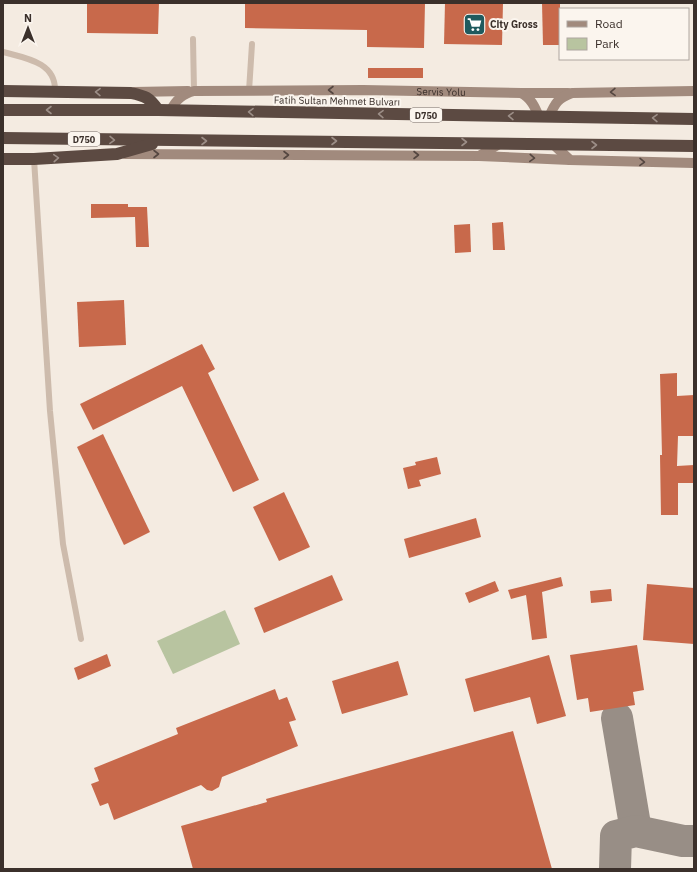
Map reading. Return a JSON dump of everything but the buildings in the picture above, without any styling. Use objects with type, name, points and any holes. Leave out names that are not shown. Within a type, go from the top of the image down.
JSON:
[{"type":"highway","points":[[3,91],[131,92],[146,96],[152,101],[158,110]]},
{"type":"highway","name":"Fatih Sultan Mehmet Bulvarı","points":[[3,110],[171,110],[694,119]]},
{"type":"highway","name":"D750","points":[[3,138],[694,146]]},
{"type":"highway","points":[[3,159],[34,159],[117,154],[165,140]]},
{"type":"street","name":"Servis Yolu","points":[[171,110],[175,102],[182,95],[194,91],[363,90],[572,93]]},
{"type":"street","points":[[114,92],[194,91]]},
{"type":"street","points":[[521,93],[526,95],[544,117],[562,97],[572,93],[694,91]]},
{"type":"street","points":[[479,156],[501,143]]},
{"type":"street","points":[[553,144],[570,160]]},
{"type":"street","points":[[117,154],[479,156],[694,163]]},
{"type":"lane","points":[[193,39],[194,91]]},
{"type":"lane","points":[[249,90],[252,44]]},
{"type":"lane","points":[[3,52],[34,61],[45,68],[55,80],[55,91]]},
{"type":"lane","points":[[34,159],[50,411],[63,544],[81,639]]},
{"type":"green space","points":[[225,610],[240,644],[173,674],[157,641]]},
{"type":"taxiway","points":[[617,718],[636,831]]},
{"type":"taxiway","points":[[615,869],[616,836],[636,831],[683,841],[694,841]]},
{"type":"place","name":"City Gross","points":[[474,24]]}]
